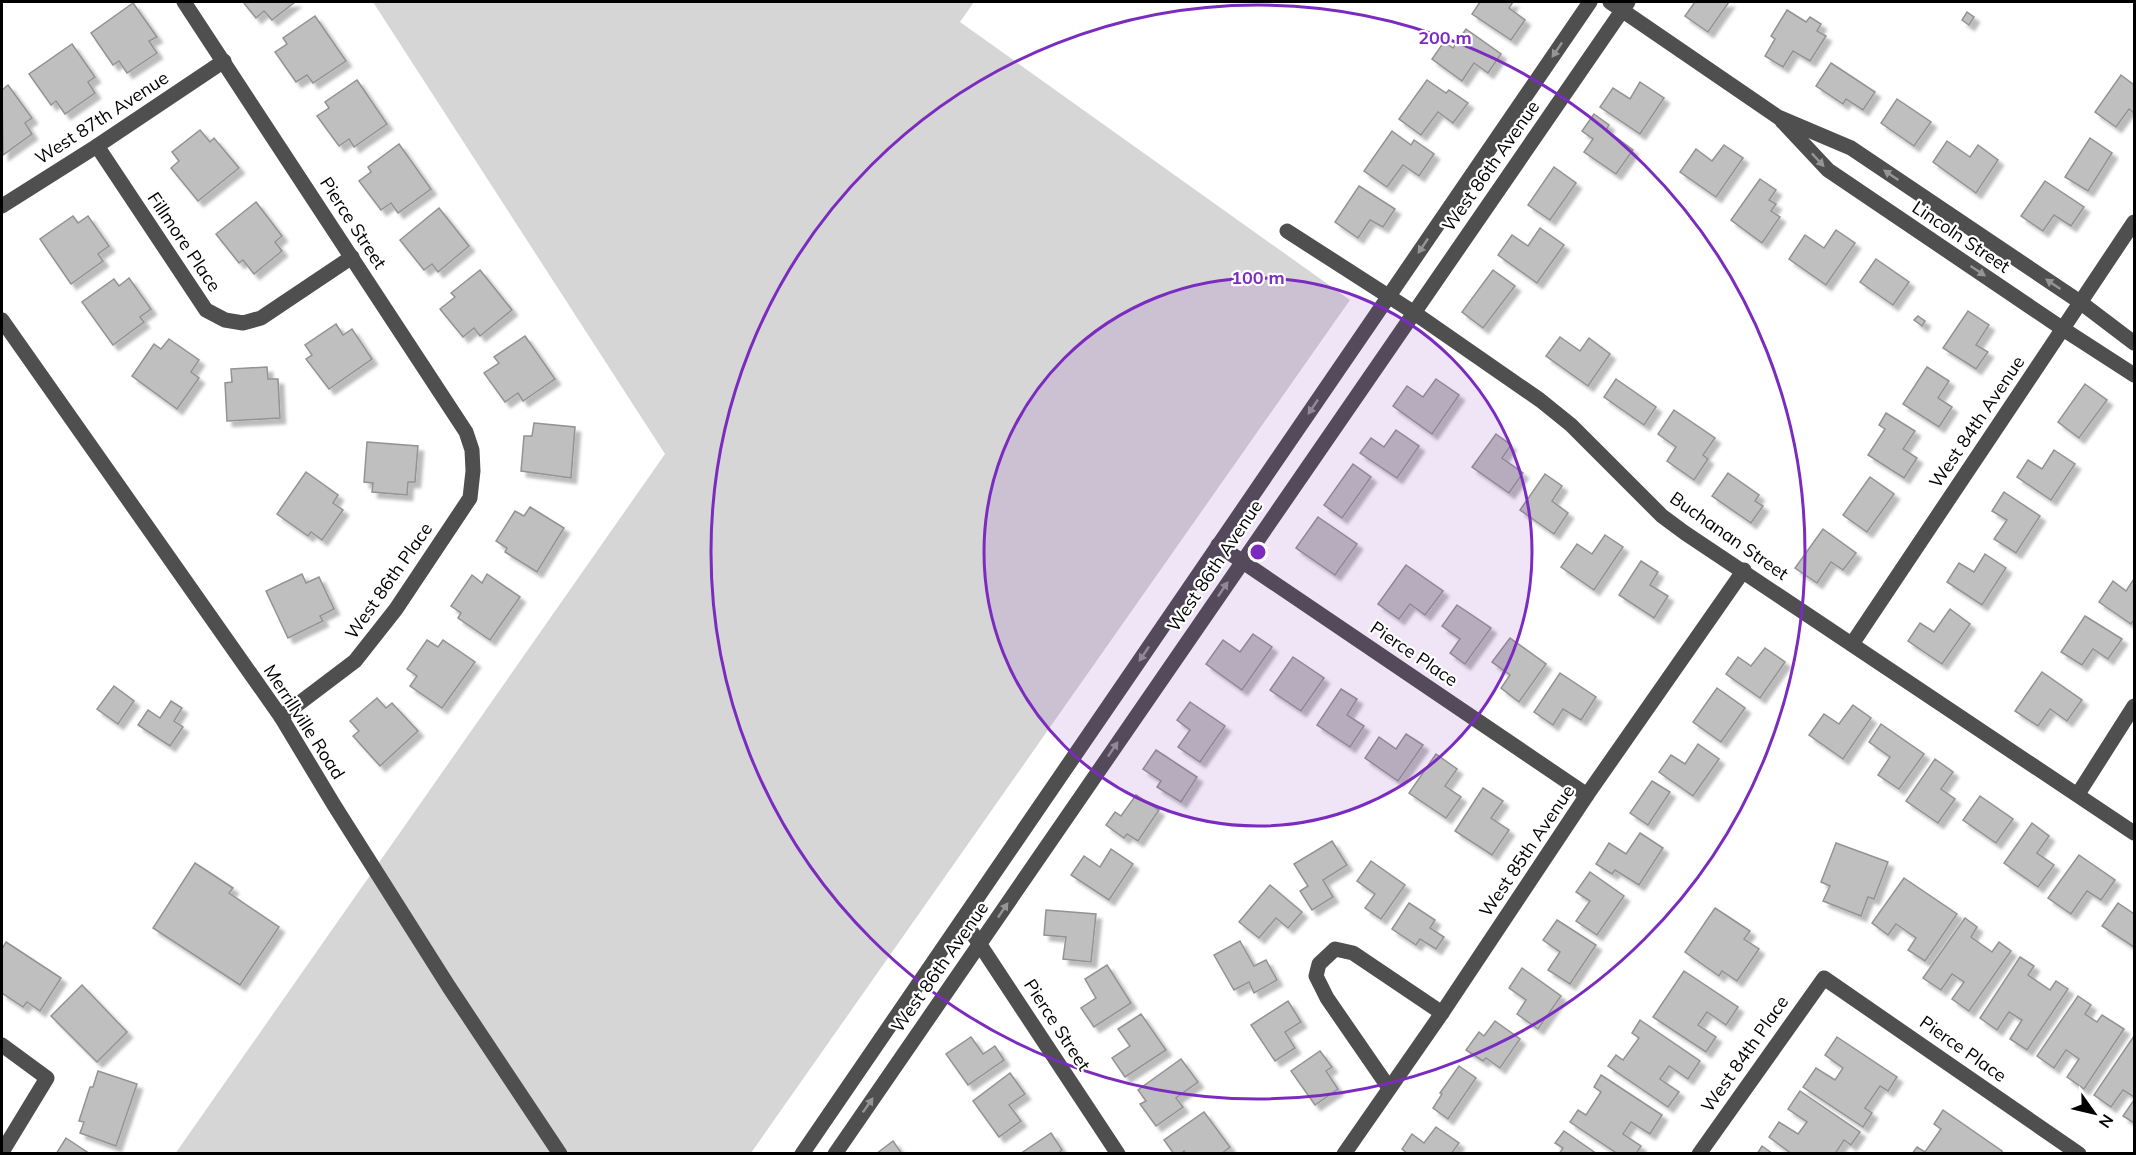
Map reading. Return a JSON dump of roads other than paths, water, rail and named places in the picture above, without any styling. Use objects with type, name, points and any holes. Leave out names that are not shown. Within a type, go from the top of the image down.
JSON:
[{"type":"street","name":"Pierce Street","points":[[184,2],[466,432],[472,450],[473,471]]},
{"type":"street","name":"West 86th Avenue","points":[[802,1154],[1590,2]]},
{"type":"street","name":"West 86th Avenue","points":[[835,1154],[1413,312],[1620,4]]},
{"type":"street","name":"Lincoln Street","points":[[1620,4],[1778,117],[1827,170],[2134,375]]},
{"type":"street","name":"West 87th Avenue","points":[[2,206],[224,61]]},
{"type":"street","name":"Lincoln Street","points":[[1778,117],[1851,148],[2080,302],[2134,343]]},
{"type":"street","name":"Fillmore Place","points":[[97,146],[206,310],[225,320],[243,322],[261,318],[352,257]]},
{"type":"street","name":"West 84th Avenue","points":[[1852,644],[2134,222]]},
{"type":"street","name":"Buchanan Street","points":[[1287,231],[1413,312],[1540,400],[1571,425],[1662,516],[1685,533],[1744,570],[2134,833]]},
{"type":"street","name":"Merrillville Road","points":[[2,320],[281,717],[449,987],[560,1154]]},
{"type":"street","name":"West 86th Place","points":[[281,717],[355,661],[396,609],[470,498],[473,471]]},
{"type":"street","name":"Pierce Place","points":[[1218,545],[1587,795]]},
{"type":"street","name":"West 85th Avenue","points":[[1344,1154],[1442,1013],[1587,795],[1744,570]]},
{"type":"street","points":[[2078,794],[2134,706]]},
{"type":"street","name":"Pierce Street","points":[[963,919],[1118,1154]]},
{"type":"street","points":[[1389,1088],[1327,998],[1316,976],[1319,964],[1335,950],[1353,953],[1442,1013]]},
{"type":"street","name":"Pierce Place","points":[[1824,978],[2071,1151]]},
{"type":"street","name":"West 84th Place","points":[[1699,1154],[1824,978]]},
{"type":"street","points":[[2,1045],[47,1078],[2,1152]]}]
